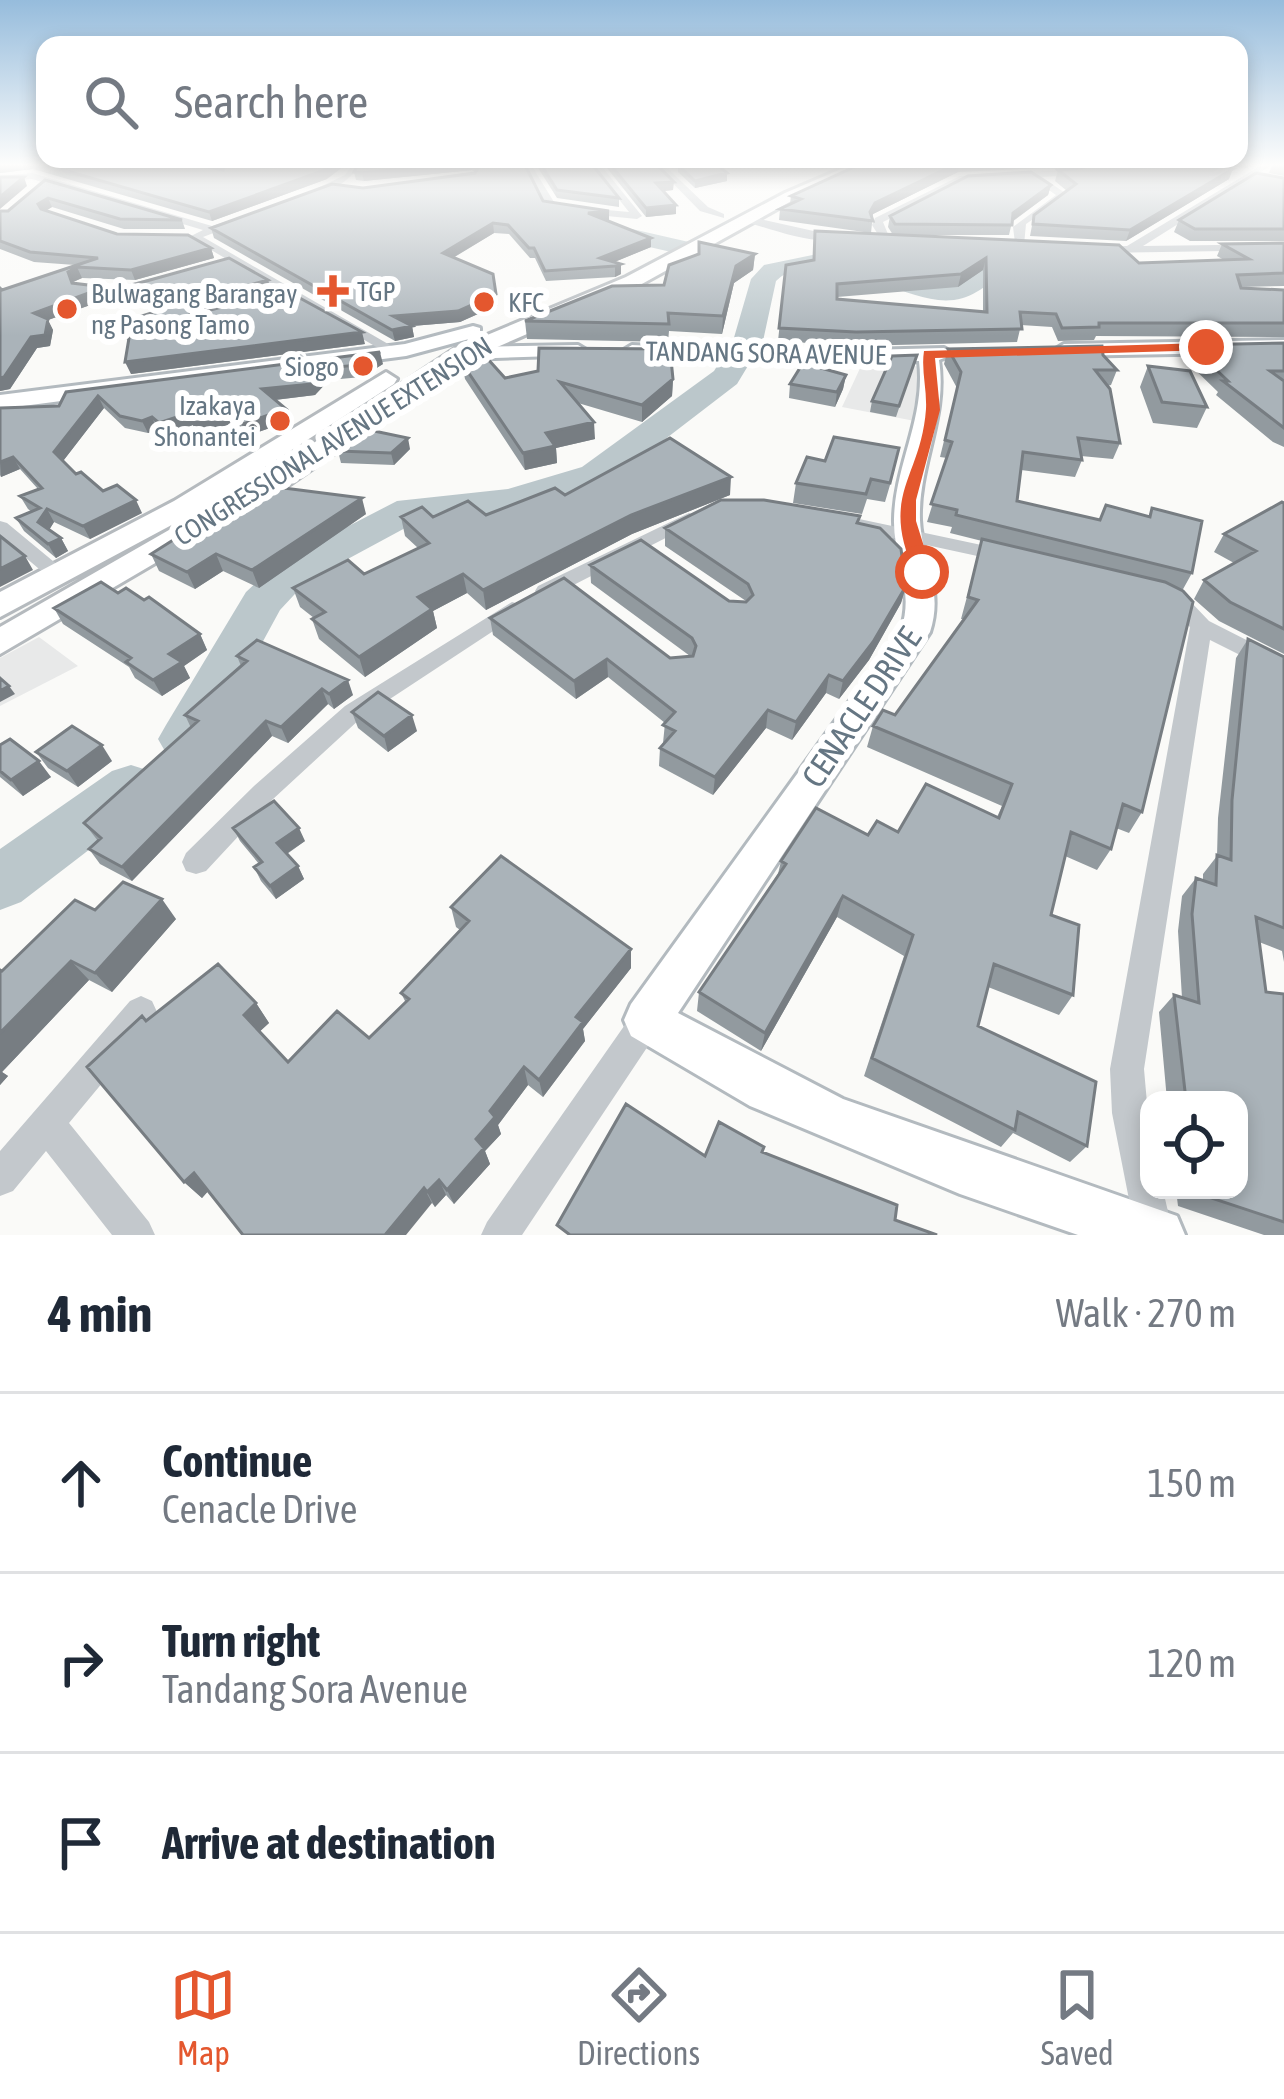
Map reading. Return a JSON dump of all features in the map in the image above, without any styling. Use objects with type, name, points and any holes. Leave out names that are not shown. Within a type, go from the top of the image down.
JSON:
[{"type":"main road","name":"CONGRESSIONAL AVENUE EXTENSION","points":[[0,606],[198,513],[399,360],[469,342],[605,294],[713,221]]},
{"type":"main road","name":"CONGRESSIONAL AVENUE EXTENSION","points":[[0,641],[469,342],[653,251],[703,243],[743,221]]},
{"type":"main road","name":"TANDANG SORA AVENUE","points":[[469,342],[778,358],[975,353]]},
{"type":"main road","points":[[1045,351],[1284,346]]},
{"type":"main road","name":"CENACLE DRIVE","points":[[647,1020],[915,632],[925,590],[908,532],[908,500],[933,410],[928,354]]},
{"type":"main road","points":[[0,402],[399,360]]},
{"type":"main road","points":[[647,1020],[768,1093],[934,1159],[1156,1234]]},
{"type":"street","points":[[184,221],[208,228]]},
{"type":"street","points":[[194,237],[229,221]]},
{"type":"street","points":[[752,221],[803,234],[845,238]]},
{"type":"street","points":[[880,221],[877,225],[888,242]]},
{"type":"street","points":[[1020,243],[1018,227],[1024,221]]},
{"type":"street","points":[[1130,249],[1176,221]]},
{"type":"street","points":[[176,237],[194,237],[295,293],[399,360]]},
{"type":"street","points":[[867,240],[910,242]]},
{"type":"street","points":[[998,242],[1036,245]]},
{"type":"street","points":[[1075,249],[1284,247]]},
{"type":"street","points":[[212,266],[235,260]]},
{"type":"street","points":[[81,286],[107,293],[168,278]]},
{"type":"street","points":[[276,298],[295,293]]},
{"type":"street","points":[[196,862],[262,793],[353,712],[511,609],[716,508]]},
{"type":"street","points":[[809,515],[908,532],[1026,561]]},
{"type":"street","points":[[0,527],[58,575]]},
{"type":"street","points":[[639,542],[659,556]]},
{"type":"street","points":[[566,580],[585,594]]},
{"type":"street","points":[[1139,588],[1284,669]]},
{"type":"street","points":[[1156,1234],[1129,1113],[1127,1069],[1191,615]]},
{"type":"street","points":[[0,1178],[141,1012]]},
{"type":"street","name":"CENACLE DRIVE","points":[[500,1235],[647,1020]]},
{"type":"street","points":[[46,1124],[136,1235]]},
{"type":"shaded area","points":[[862,364],[935,367],[920,422],[842,407]]},
{"type":"shaded area","points":[[39,637],[78,666],[0,706],[0,658]]},
{"type":"building","points":[[0,221],[76,221],[117,234],[188,235],[211,248],[131,270],[77,267],[68,272],[72,283],[105,287],[34,313],[48,319],[45,335],[31,337],[0,378],[0,288],[98,258],[30,252],[0,241]]},
{"type":"building","points":[[231,221],[607,221],[651,238],[600,258],[621,264],[615,266],[545,271],[534,248],[508,225],[493,223],[443,253],[493,274],[496,294],[458,311],[393,316],[412,326],[392,330],[211,228]]},
{"type":"building","points":[[893,221],[1012,221],[1012,225]]},
{"type":"building","points":[[1033,221],[1146,221],[1130,230]]},
{"type":"building","points":[[1180,221],[1284,221],[1284,229],[1195,229]]},
{"type":"building","points":[[815,231],[1119,245],[1139,263],[1249,259],[1222,244],[1284,243],[1284,273],[1237,275],[1241,288],[1284,290],[1284,323],[1099,323],[1099,327],[1062,328],[1056,314],[1020,312],[1022,329],[856,332],[779,328],[786,265],[814,260]],"holes":[[[986,258],[987,312],[837,299],[837,284],[961,274]]]},
{"type":"building","points":[[699,242],[755,254],[736,266],[723,316],[668,313],[669,324],[525,321],[612,286],[664,285],[669,265],[699,254]]},
{"type":"building","points":[[229,258],[268,280],[192,301],[190,315],[287,291],[362,332],[125,362],[130,332],[117,324],[164,309],[132,285]]},
{"type":"building","points":[[1284,343],[1284,371],[1270,371],[1284,381],[1284,428],[1223,381],[1228,381],[1190,345]]},
{"type":"building","points":[[1102,346],[1103,355],[1117,370],[1095,370],[1110,389],[1120,443],[1078,438],[1082,460],[1023,452],[1017,501],[1100,520],[1106,505],[1150,517],[1152,508],[1202,521],[1192,573],[956,515],[957,510],[931,504],[952,442],[945,440],[961,372],[948,349]]},
{"type":"building","points":[[539,348],[670,349],[673,379],[642,405],[560,382],[594,422],[546,433],[555,446],[523,453],[462,363],[486,357],[505,378],[538,371]]},
{"type":"building","points":[[380,352],[360,365],[326,368],[312,384],[262,389],[286,409],[243,424],[229,411],[192,423],[189,413],[159,423],[152,417],[142,421],[120,416],[98,396],[54,452],[103,491],[117,485],[136,500],[83,526],[47,509],[38,522],[61,538],[48,544],[16,518],[40,508],[20,496],[42,488],[13,457],[0,462],[0,408],[59,406],[66,392]]},
{"type":"building","points":[[917,355],[899,406],[872,401],[892,356]]},
{"type":"building","points":[[803,363],[846,375],[837,392],[790,384]]},
{"type":"building","points":[[1148,366],[1190,371],[1207,407],[1162,402]]},
{"type":"building","points":[[374,431],[408,438],[391,453],[338,451]]},
{"type":"building","points":[[834,437],[899,448],[890,483],[871,479],[866,494],[796,483],[807,457],[825,461]]},
{"type":"building","points":[[670,438],[731,477],[631,515],[483,590],[463,574],[418,597],[432,609],[359,657],[312,619],[325,612],[293,588],[348,560],[364,574],[429,543],[401,517],[422,507],[433,517],[468,501],[486,515],[555,488],[565,495]]},
{"type":"building","points":[[276,487],[362,498],[252,570],[216,554],[187,572],[151,554],[219,511],[228,515]]},
{"type":"building","points":[[721,500],[764,500],[860,516],[857,523],[880,528],[901,549],[906,586],[843,681],[829,675],[796,722],[768,710],[715,777],[660,748],[675,731],[663,725],[675,712],[607,659],[574,681],[490,618],[564,578],[670,658],[693,656],[692,638],[590,565],[641,540],[729,601],[746,602],[753,595],[748,584],[665,528]]},
{"type":"building","points":[[1282,502],[1284,629],[1230,602],[1204,580],[1256,551],[1224,534]]},
{"type":"building","points":[[0,536],[25,556],[0,569]]},
{"type":"building","points":[[982,539],[1165,582],[1193,602],[1142,812],[1123,804],[1111,849],[1071,832],[1051,915],[1079,925],[1073,995],[994,964],[978,1026],[1096,1082],[1087,1146],[1018,1112],[1015,1130],[872,1058],[913,935],[843,896],[765,1033],[699,992],[786,864],[781,861],[816,808],[868,835],[877,821],[898,832],[926,784],[999,818],[1012,784],[873,726],[883,710],[895,715],[978,600],[968,597]]},
{"type":"building","points":[[101,582],[118,593],[126,588],[144,600],[149,597],[200,634],[169,654],[182,662],[153,680],[126,662],[131,658],[54,608]]},
{"type":"building","points":[[1248,639],[1284,657],[1284,928],[1256,917],[1266,992],[1284,994],[1284,1222],[1214,1199],[1248,1199],[1248,1091],[1185,1091],[1174,995],[1199,1003],[1192,914],[1196,878],[1216,885],[1217,855],[1231,860],[1232,800]]},
{"type":"building","points":[[257,640],[348,680],[329,694],[322,689],[281,727],[266,721],[122,867],[89,849],[101,838],[84,823],[198,721],[185,715],[247,661],[237,656]]},
{"type":"building","points":[[378,692],[412,715],[384,736],[352,712]]},
{"type":"building","points":[[72,726],[102,745],[67,771],[36,752]]},
{"type":"building","points":[[10,739],[39,761],[11,780],[0,771],[0,745]]},
{"type":"building","points":[[274,801],[299,828],[277,843],[298,866],[270,886],[254,867],[262,862],[233,828]]},
{"type":"building","points":[[501,856],[631,949],[576,1017],[583,1022],[539,1080],[524,1067],[490,1111],[495,1117],[476,1139],[484,1148],[447,1190],[439,1180],[427,1192],[424,1188],[385,1235],[243,1235],[194,1173],[184,1182],[87,1067],[142,1016],[146,1021],[218,964],[256,1003],[244,1015],[288,1062],[337,1011],[369,1038],[409,999],[401,993],[469,921],[451,907]]},
{"type":"building","points":[[123,882],[162,899],[95,973],[71,961],[0,1033],[0,970],[75,900],[95,910]]},
{"type":"building","points":[[626,1104],[705,1156],[719,1122],[764,1147],[762,1152],[897,1205],[895,1220],[937,1235],[570,1235],[557,1225]]},
{"type":"waterway","points":[[594,234],[632,236],[741,261]]},
{"type":"waterway","points":[[184,739],[262,602],[292,572],[411,509],[511,500],[595,475],[726,377],[748,341],[764,279],[773,270],[827,259],[949,293],[963,290],[1011,258],[1041,259]]},
{"type":"waterway","points":[[0,883],[131,787]]},
{"type":"place","name":"TGP","points":[[333,291]]},
{"type":"place","name":"KFC","points":[[484,302]]},
{"type":"place","name":"Bulwagang Barangay ng Pasong Tamo","points":[[67,309]]},
{"type":"place","name":"Siogo","points":[[363,366]]},
{"type":"place","name":"Izakaya Shonantei","points":[[280,421]]},
{"type":"route","points":[[922,572],[907,521],[908,500],[933,410],[928,354],[1206,347]]}]
